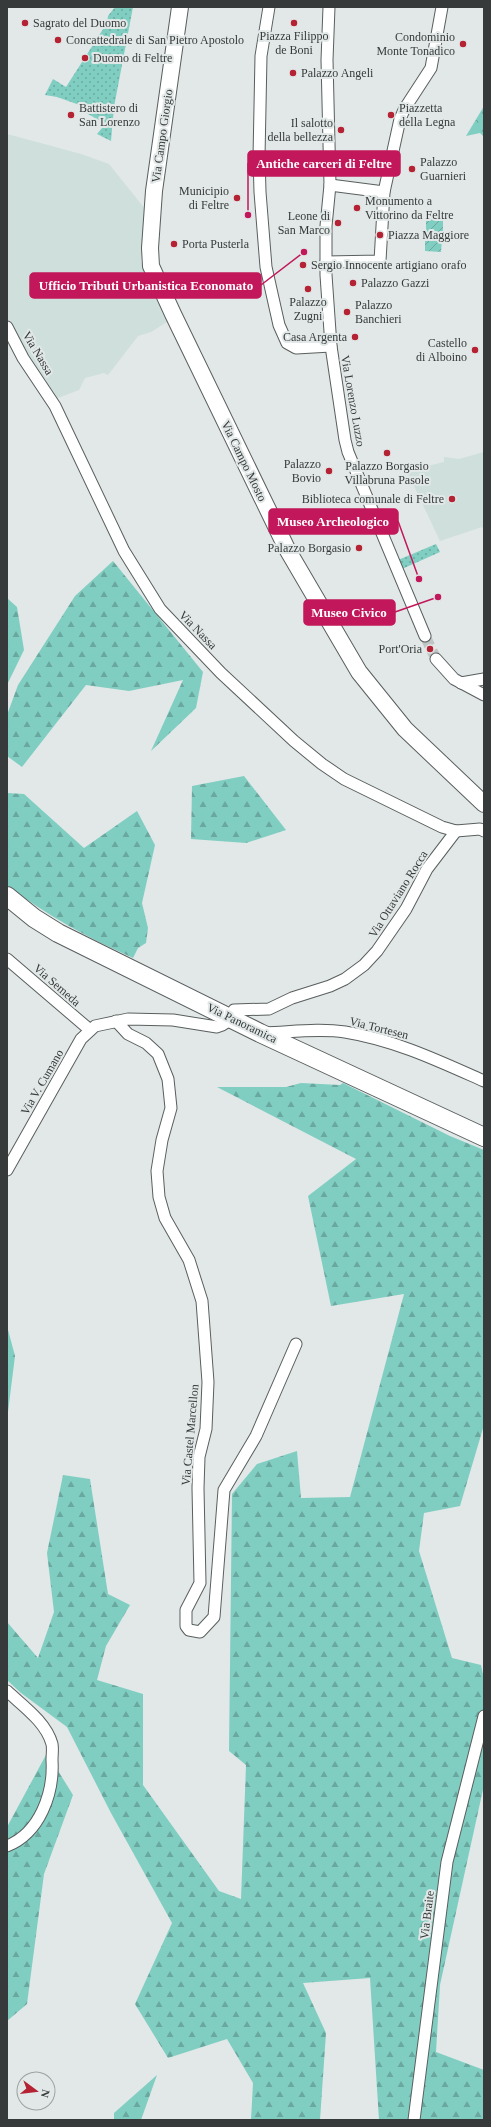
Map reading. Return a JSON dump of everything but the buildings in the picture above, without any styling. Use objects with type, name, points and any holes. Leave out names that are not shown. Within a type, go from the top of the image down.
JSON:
[{"type":"main road","name":"Via Panoramica","points":[[7,896],[34,918],[58,933],[260,1033],[484,1137]]},
{"type":"street","name":"Via Campo Giorgio","points":[[151,266],[150,248],[154,192],[180,7]]},
{"type":"street","points":[[269,7],[261,56],[260,192],[266,267],[284,339],[291,346],[296,348],[331,346]]},
{"type":"street","points":[[329,7],[327,60],[330,185],[326,262],[380,261],[384,192],[400,119],[405,108],[431,68],[442,7]]},
{"type":"street","points":[[330,185],[384,192]]},
{"type":"street","name":"Via Lorenzo Luzzo","points":[[326,262],[331,346],[348,452],[425,636]]},
{"type":"street","name":"Via Campo Mosto","points":[[151,266],[176,322],[287,549],[359,672],[404,729],[484,804]]},
{"type":"street","name":"Via Nassa","points":[[7,327],[23,358],[54,406],[124,551],[160,609],[221,673],[294,742],[322,764],[344,779],[396,806],[442,827],[456,831],[480,828],[484,831]]},
{"type":"street","points":[[436,658],[442,667],[461,683],[484,695]]},
{"type":"street","points":[[461,683],[484,679]]},
{"type":"street","name":"Via Ottaviano Rocca","points":[[231,1018],[234,1010],[269,1008],[292,998],[330,986],[345,979],[364,965],[377,952],[406,909],[427,869],[456,831]]},
{"type":"street","name":"Via Semeda","points":[[7,959],[90,1030]]},
{"type":"street","points":[[90,1030],[95,1026],[128,1018],[173,1020],[217,1028],[222,1026],[231,1018]]},
{"type":"street","name":"Via Castel Marcellon","points":[[116,1021],[128,1034],[146,1043],[158,1054],[168,1079],[171,1108],[162,1140],[157,1171],[159,1197],[166,1218],[189,1260],[202,1301],[208,1382],[208,1403],[206,1429],[199,1457],[198,1488],[200,1583],[186,1610],[186,1626],[189,1630],[200,1632],[214,1617],[224,1490],[256,1436],[296,1344]]},
{"type":"street","name":"Via V. Cumano","points":[[7,1170],[81,1039],[90,1030]]},
{"type":"street","name":"Via Tortesen","points":[[260,1033],[328,1031],[381,1039],[439,1060],[484,1080]]},
{"type":"street","points":[[7,1691],[40,1722],[52,1744],[53,1780],[39,1819],[19,1841],[7,1846]]},
{"type":"street","name":"Via Braite","points":[[414,2120],[447,1862],[484,1716]]},
{"type":"shaded area","points":[[7,134],[81,154],[109,164],[145,209],[141,261],[151,289],[167,322],[151,332],[138,336],[108,375],[104,373],[85,378],[79,390],[55,399],[49,390],[46,380],[35,367],[7,318]]},
{"type":"shaded area","name":"Biblioteca comunale di Feltre","points":[[484,452],[484,530],[482,527],[440,541],[407,471],[444,462],[444,457],[459,459]]},
{"type":"green space","points":[[115,7],[133,7],[114,107],[111,141],[97,134],[102,128],[101,121],[86,113],[88,108],[57,97],[45,95],[53,79],[66,87],[107,23],[108,16]]},
{"type":"green space","points":[[484,106],[484,137],[480,133],[466,136]]},
{"type":"green space","points":[[426,219],[443,220],[443,233],[426,232]]},
{"type":"green space","points":[[425,238],[442,239],[441,252],[425,251]]},
{"type":"green space","points":[[436,544],[440,552],[402,569],[398,560]]},
{"type":"green space","points":[[113,561],[203,672],[196,708],[151,751],[183,680],[129,691],[86,685],[22,767],[7,756],[7,715],[18,685],[75,596]]},
{"type":"green space","points":[[7,598],[17,607],[24,650],[7,685]]},
{"type":"green space","points":[[244,776],[286,830],[246,843],[191,839],[192,786]]},
{"type":"green space","points":[[7,793],[24,794],[84,848],[137,811],[155,845],[142,903],[148,928],[146,943],[138,948],[133,958],[68,925],[7,885]]},
{"type":"green space","points":[[301,1083],[340,1085],[343,1083],[450,1136],[484,1150],[484,1425],[460,1506],[424,1513],[419,1551],[452,1658],[481,1665],[484,1679],[484,1785],[440,1985],[436,2052],[484,2070],[484,2120],[379,2120],[370,1978],[303,1983],[326,2033],[320,2120],[251,2120],[253,2083],[227,2039],[168,2058],[135,2004],[172,1923],[111,1813],[67,1727],[21,1693],[7,1680],[7,1622],[38,1658],[54,1612],[47,1553],[63,1475],[90,1479],[108,1594],[130,1605],[106,1646],[97,1680],[143,1694],[143,1785],[219,1891],[241,1899],[246,1765],[229,1751],[232,1494],[257,1464],[297,1451],[301,1498],[350,1497],[404,1294],[331,1306],[308,1196],[356,1159],[217,1087],[286,1087]]},
{"type":"green space","points":[[7,1326],[15,1356],[7,1420]]},
{"type":"green space","points":[[47,1753],[73,1795],[44,1874],[27,2004],[7,2021],[7,1827]]},
{"type":"green space","points":[[157,2075],[141,2120],[114,2120],[114,2113]]},
{"type":"tunnel","points":[[425,636],[436,659]]},
{"type":"place","name":"Sagrato del Duomo","points":[[25,23]]},
{"type":"place","name":"Piazza Filippo de Boni","points":[[294,23]]},
{"type":"place","name":"Concattedrale di San Pietro Apostolo","points":[[58,40]]},
{"type":"place","name":"Condominio Monte Tonadico","points":[[463,44]]},
{"type":"place","name":"Duomo di Feltre","points":[[85,58]]},
{"type":"place","name":"Palazzo Angeli","points":[[293,73]]},
{"type":"place","name":"Battistero di San Lorenzo","points":[[71,115]]},
{"type":"place","name":"Piazzetta della Legna","points":[[391,115]]},
{"type":"place","name":"Il salotto della bellezza","points":[[341,130]]},
{"type":"place","name":"Palazzo Guarnieri","points":[[412,169]]},
{"type":"place","name":"Municipio di Feltre","points":[[237,198]]},
{"type":"place","name":"Monumento a Vittorino da Feltre","points":[[357,208]]},
{"type":"place","name":"Antiche carceri di Feltre","points":[[248,215]]},
{"type":"place","name":"Leone di San Marco","points":[[338,223]]},
{"type":"place","name":"Piazza Maggiore","points":[[380,235]]},
{"type":"place","name":"Porta Pusterla","points":[[174,244]]},
{"type":"place","name":"Ufficio Tributi Urbanistica Economato","points":[[304,252]]},
{"type":"place","name":"Sergio Innocente artigiano orafo","points":[[303,265]]},
{"type":"place","name":"Palazzo Gazzi","points":[[353,283]]},
{"type":"place","name":"Palazzo Zugni","points":[[308,289]]},
{"type":"place","name":"Palazzo Banchieri","points":[[347,312]]},
{"type":"place","name":"Casa Argenta","points":[[355,337]]},
{"type":"place","name":"Castello di Alboino","points":[[475,350]]},
{"type":"place","name":"Palazzo Borgasio Villabruna Pasole","points":[[387,453]]},
{"type":"place","name":"Palazzo Bovio","points":[[329,471]]},
{"type":"place","name":"Biblioteca comunale di Feltre","points":[[452,499]]},
{"type":"place","name":"Palazzo Borgasio","points":[[359,548]]},
{"type":"place","name":"Museo Archeologico","points":[[419,579]]},
{"type":"place","name":"Museo Civico","points":[[438,597]]},
{"type":"place","name":"Port'Oria","points":[[430,649]]}]
